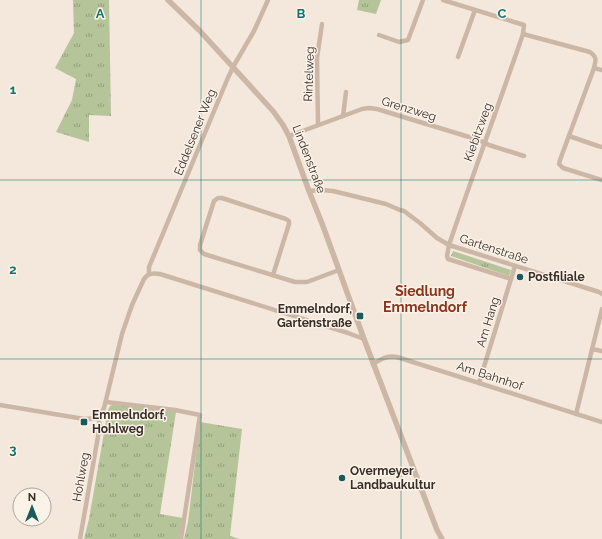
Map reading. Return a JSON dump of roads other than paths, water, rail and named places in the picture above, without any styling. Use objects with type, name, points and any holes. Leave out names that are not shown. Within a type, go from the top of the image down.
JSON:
[{"type":"street","name":"Lindenstraße","points":[[168,0],[199,30],[276,114],[289,136],[373,364],[442,539]]},
{"type":"street","name":"Eddelsener Weg","points":[[98,418],[102,414],[106,402],[125,323],[144,279],[149,274],[149,267],[227,80],[254,31],[268,0]]},
{"type":"street","points":[[379,36],[399,42],[408,40],[423,0]]},
{"type":"street","points":[[443,0],[475,10],[458,57]]},
{"type":"street","name":"Kiebitzweg","points":[[449,245],[484,142],[504,92],[523,34],[524,25],[475,10]]},
{"type":"street","name":"Rintelweg","points":[[318,125],[317,58],[322,24]]},
{"type":"street","points":[[523,34],[590,52],[595,56],[596,61],[594,68],[559,164],[563,168],[602,180]]},
{"type":"street","points":[[594,68],[602,70]]},
{"type":"street","points":[[343,116],[346,92]]},
{"type":"street","name":"Grenzweg","points":[[289,136],[362,109],[369,108],[377,109],[484,142],[524,156]]},
{"type":"street","points":[[569,136],[602,147]]},
{"type":"street","name":"Gartenstraße","points":[[309,191],[333,191],[386,204],[404,211],[437,238],[449,245],[602,294]]},
{"type":"street","points":[[273,275],[289,221],[222,198],[218,198],[214,201],[200,245],[200,250],[204,254],[295,282],[301,283],[338,270]]},
{"type":"street","name":"Gartenstraße","points":[[449,245],[447,256],[448,259],[511,279]]},
{"type":"street","name":"Am Hang","points":[[479,383],[515,266]]},
{"type":"street","points":[[149,274],[160,274],[364,339]]},
{"type":"street","points":[[576,414],[602,309]]},
{"type":"street","points":[[592,349],[602,351]]},
{"type":"street","name":"Am Bahnhof","points":[[373,364],[385,357],[392,356],[602,422]]},
{"type":"street","points":[[106,402],[175,410],[200,415],[181,539]]},
{"type":"street","points":[[0,405],[84,419],[98,418]]},
{"type":"street","name":"Hohlweg","points":[[80,539],[100,425],[98,418]]},
{"type":"place","name":"Postfiliale","points":[[520,277]]},
{"type":"place","name":"Emmelndorf, Gartenstraße","points":[[360,316]]},
{"type":"place","name":"Emmelndorf, Hohlweg","points":[[84,422]]},
{"type":"place","name":"Overmeyer Landbaukultur","points":[[342,478]]},
{"type":"district","name":"Siedlung Emmelndorf","points":[[425,300]]}]
